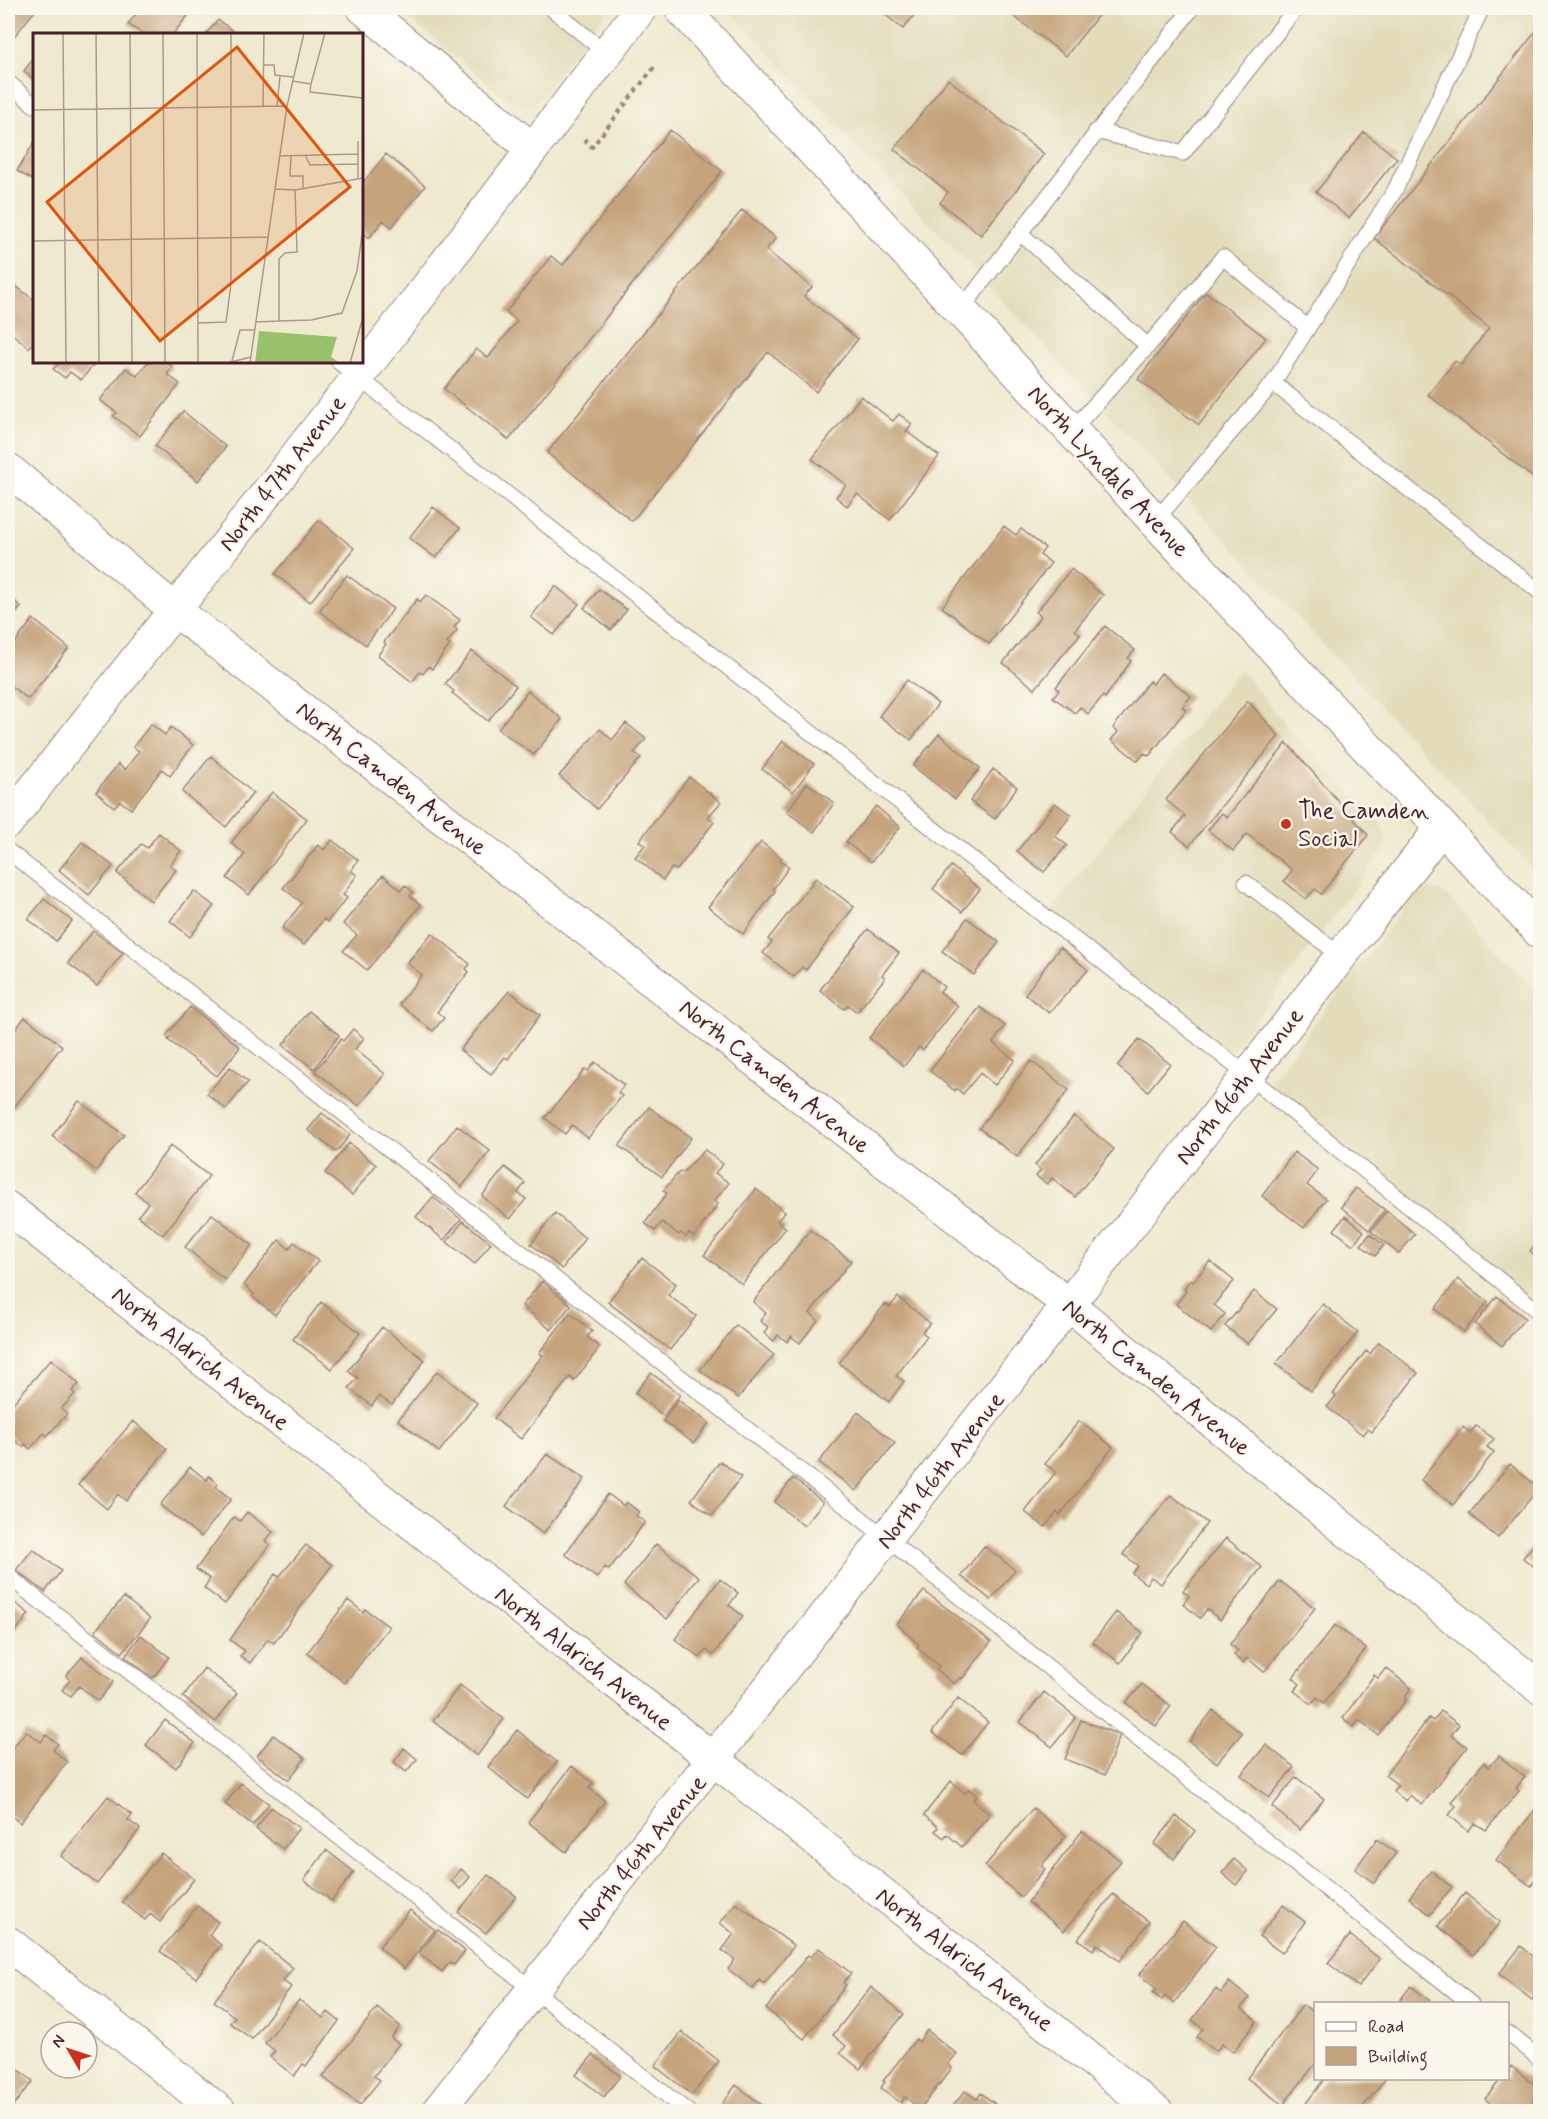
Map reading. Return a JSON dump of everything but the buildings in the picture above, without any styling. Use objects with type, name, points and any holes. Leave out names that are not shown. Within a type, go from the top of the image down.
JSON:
[{"type":"street","points":[[363,8],[532,149]]},
{"type":"street","name":"North 47th Avenue","points":[[363,351],[532,149],[641,8]]},
{"type":"street","name":"North Lyndale Avenue","points":[[681,8],[1155,521],[1540,932]]},
{"type":"street","name":"North 47th Avenue","points":[[8,822],[175,609],[348,369]]},
{"type":"street","name":"North Camden Avenue","points":[[8,469],[175,609],[1069,1305],[1540,1688]]},
{"type":"street","name":"North 46th Avenue","points":[[437,2112],[1442,828]]},
{"type":"street","name":"North Aldrich Avenue","points":[[8,1208],[714,1760],[1157,2112]]},
{"type":"street","points":[[8,1943],[220,2112]]},
{"type":"lane","points":[[551,8],[605,52]]},
{"type":"lane","points":[[960,310],[1192,8]]},
{"type":"lane","points":[[1096,132],[1183,153],[1296,8]]},
{"type":"lane","points":[[1155,521],[1273,383],[1395,190],[1482,8]]},
{"type":"lane","points":[[8,82],[33,104]]},
{"type":"lane","points":[[1020,232],[1148,346]]},
{"type":"lane","points":[[1072,430],[1148,346],[1223,257],[1308,327]]},
{"type":"lane","points":[[348,369],[1247,1075],[1540,1313]]},
{"type":"lane","points":[[1273,383],[1540,592]]},
{"type":"lane","points":[[8,851],[887,1539],[1468,2002]]},
{"type":"lane","points":[[1246,883],[1341,956]]},
{"type":"lane","points":[[8,1576],[688,2112]]},
{"type":"lane","points":[[1509,2034],[1540,2059]]},
{"type":"path","points":[[584,138],[592,147],[655,66]]},
{"type":"shaded area","points":[[396,8],[606,8],[604,14],[541,97],[532,104],[521,105],[508,100]]},
{"type":"shaded area","points":[[727,8],[1540,8],[1540,877],[1030,330]]},
{"type":"shaded area","points":[[1240,669],[1288,729],[1383,825],[1387,845],[1227,1058],[1046,917]]},
{"type":"shaded area","points":[[1427,889],[1441,892],[1452,900],[1540,996],[1540,1314],[1268,1084],[1412,897]]},
{"type":"place","name":"The Camden Social","points":[[1286,824]]}]
